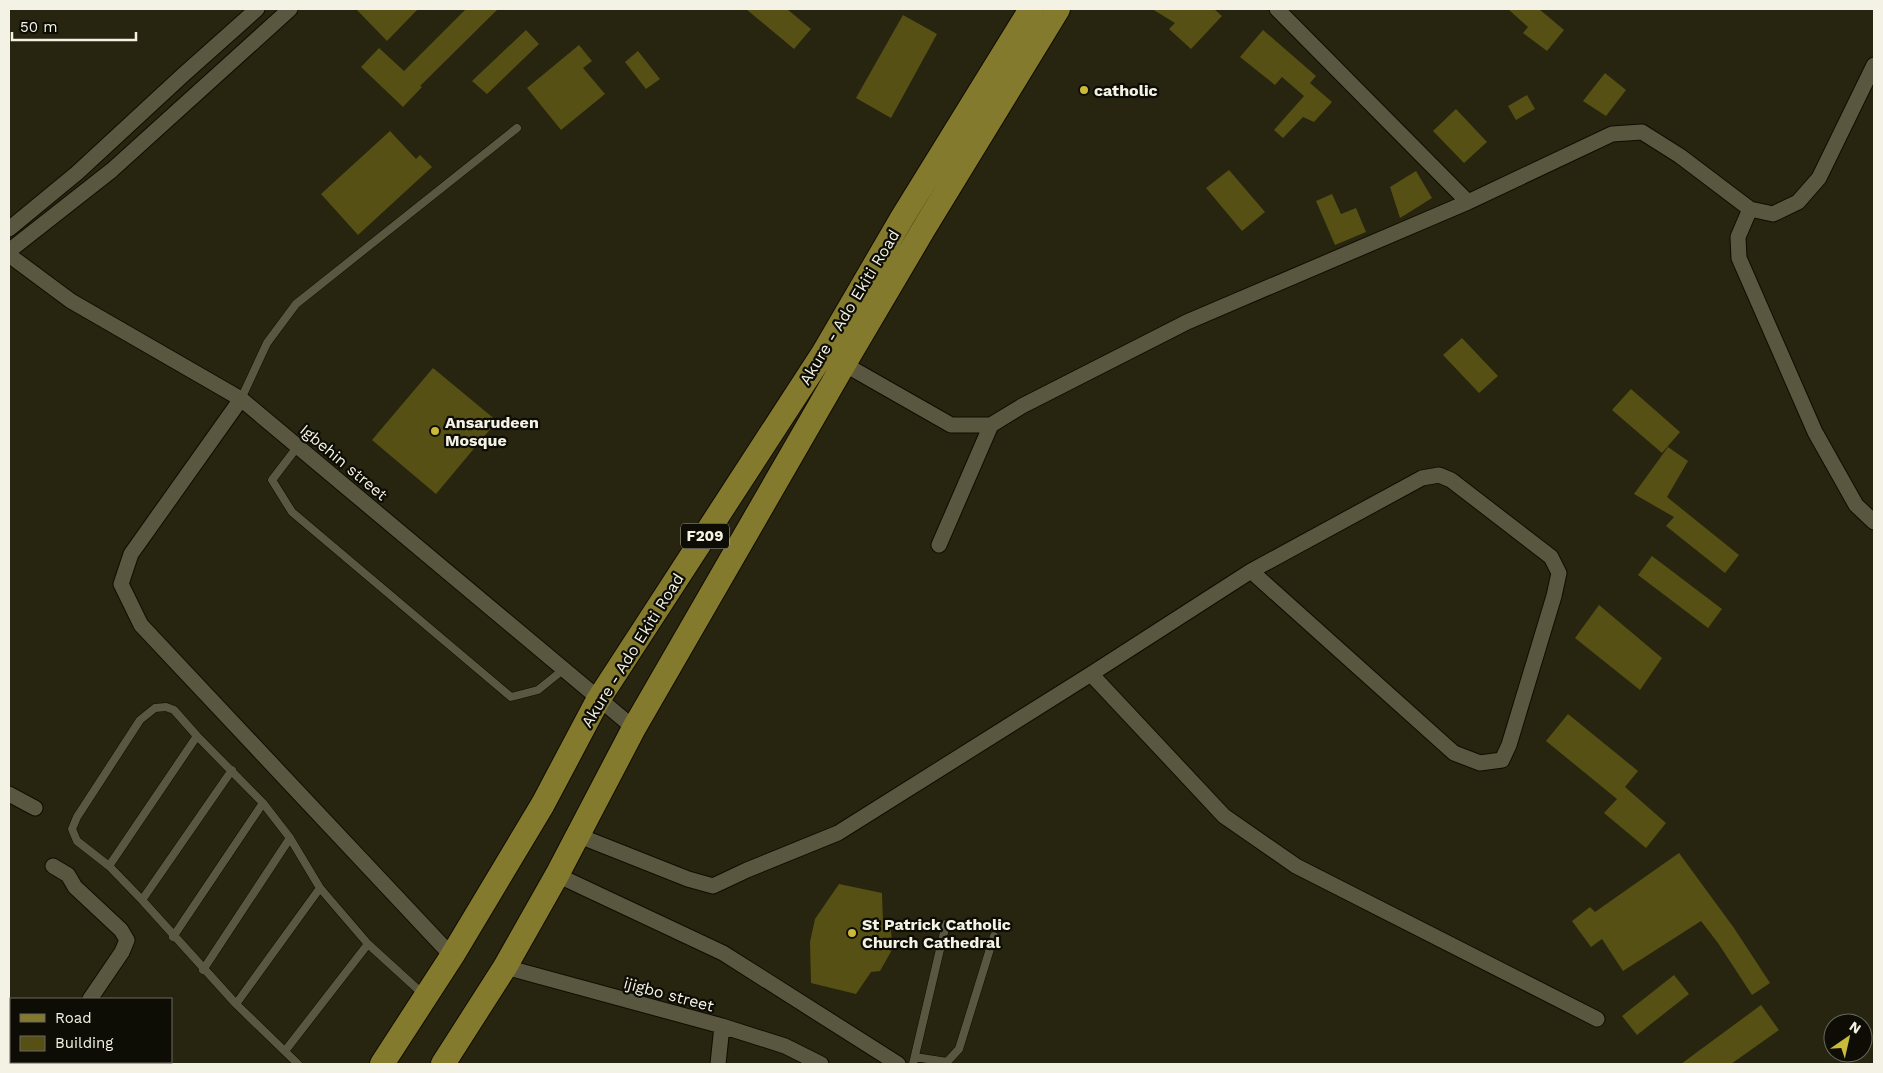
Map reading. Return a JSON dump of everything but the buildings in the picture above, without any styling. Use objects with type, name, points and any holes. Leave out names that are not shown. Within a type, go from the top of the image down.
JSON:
[{"type":"main road","name":"Akure - Ado Ekiti Road","points":[[382,1064],[452,956],[543,804],[598,700],[824,352],[902,218],[1031,9]]},
{"type":"main road","name":"Akure - Ado Ekiti Road","points":[[443,1064],[505,967],[557,875],[634,728],[922,230],[1058,9]]},
{"type":"street","points":[[9,228],[77,173],[182,74],[258,9]]},
{"type":"street","points":[[9,253],[112,170],[290,9]]},
{"type":"street","points":[[1277,9],[1468,202]]},
{"type":"street","points":[[844,364],[951,425],[991,425],[1022,406],[1187,322],[1468,202],[1612,134],[1642,132],[1680,156],[1750,209],[1772,214],[1798,202],[1819,178],[1874,65]]},
{"type":"street","points":[[1750,209],[1738,237],[1738,258],[1815,432],[1856,504],[1874,522]]},
{"type":"street","name":"Igbehin street","points":[[9,253],[71,301],[241,399],[598,700],[634,728]]},
{"type":"street","points":[[241,399],[131,554],[121,584],[141,625],[452,956]]},
{"type":"street","points":[[938,545],[991,425]]},
{"type":"street","points":[[577,834],[688,879],[713,886],[838,833],[1091,674],[1250,571],[1422,478],[1439,474],[1451,480],[1551,557],[1559,573],[1510,745],[1502,760],[1480,763],[1454,752],[1250,571]]},
{"type":"street","points":[[1091,674],[1224,816],[1296,866],[1597,1019]]},
{"type":"street","points":[[9,794],[35,808]]},
{"type":"street","points":[[53,866],[68,875],[75,887],[121,930],[127,940],[122,952],[91,998]]},
{"type":"street","points":[[557,875],[723,953],[898,1064]]},
{"type":"street","name":"ijigbo street","points":[[505,967],[722,1026],[785,1046],[821,1064]]},
{"type":"street","points":[[718,1064],[722,1026]]},
{"type":"lane","points":[[241,399],[267,343],[296,304],[517,128]]},
{"type":"lane","points":[[298,446],[272,480],[292,512],[375,582],[512,696],[538,690],[564,670]]},
{"type":"lane","points":[[298,1064],[203,970],[142,900],[108,866],[77,841],[72,829],[77,817],[140,720],[156,708],[166,706],[174,710],[197,736],[232,770],[263,804],[290,838],[320,888],[368,944],[426,997]]},
{"type":"lane","points":[[108,866],[197,736]]},
{"type":"lane","points":[[142,900],[232,770]]},
{"type":"lane","points":[[173,937],[263,804]]},
{"type":"lane","points":[[203,970],[290,838]]},
{"type":"lane","points":[[236,1004],[320,888]]},
{"type":"lane","points":[[946,924],[914,1061],[947,1062],[959,1048],[994,936]]},
{"type":"lane","points":[[285,1051],[368,944]]},
{"type":"place","name":"catholic","points":[[1084,90]]},
{"type":"place","name":"Ansarudeen Mosque","points":[[435,431]]},
{"type":"place","name":"St Patrick Catholic Church Cathedral","points":[[852,933]]}]
